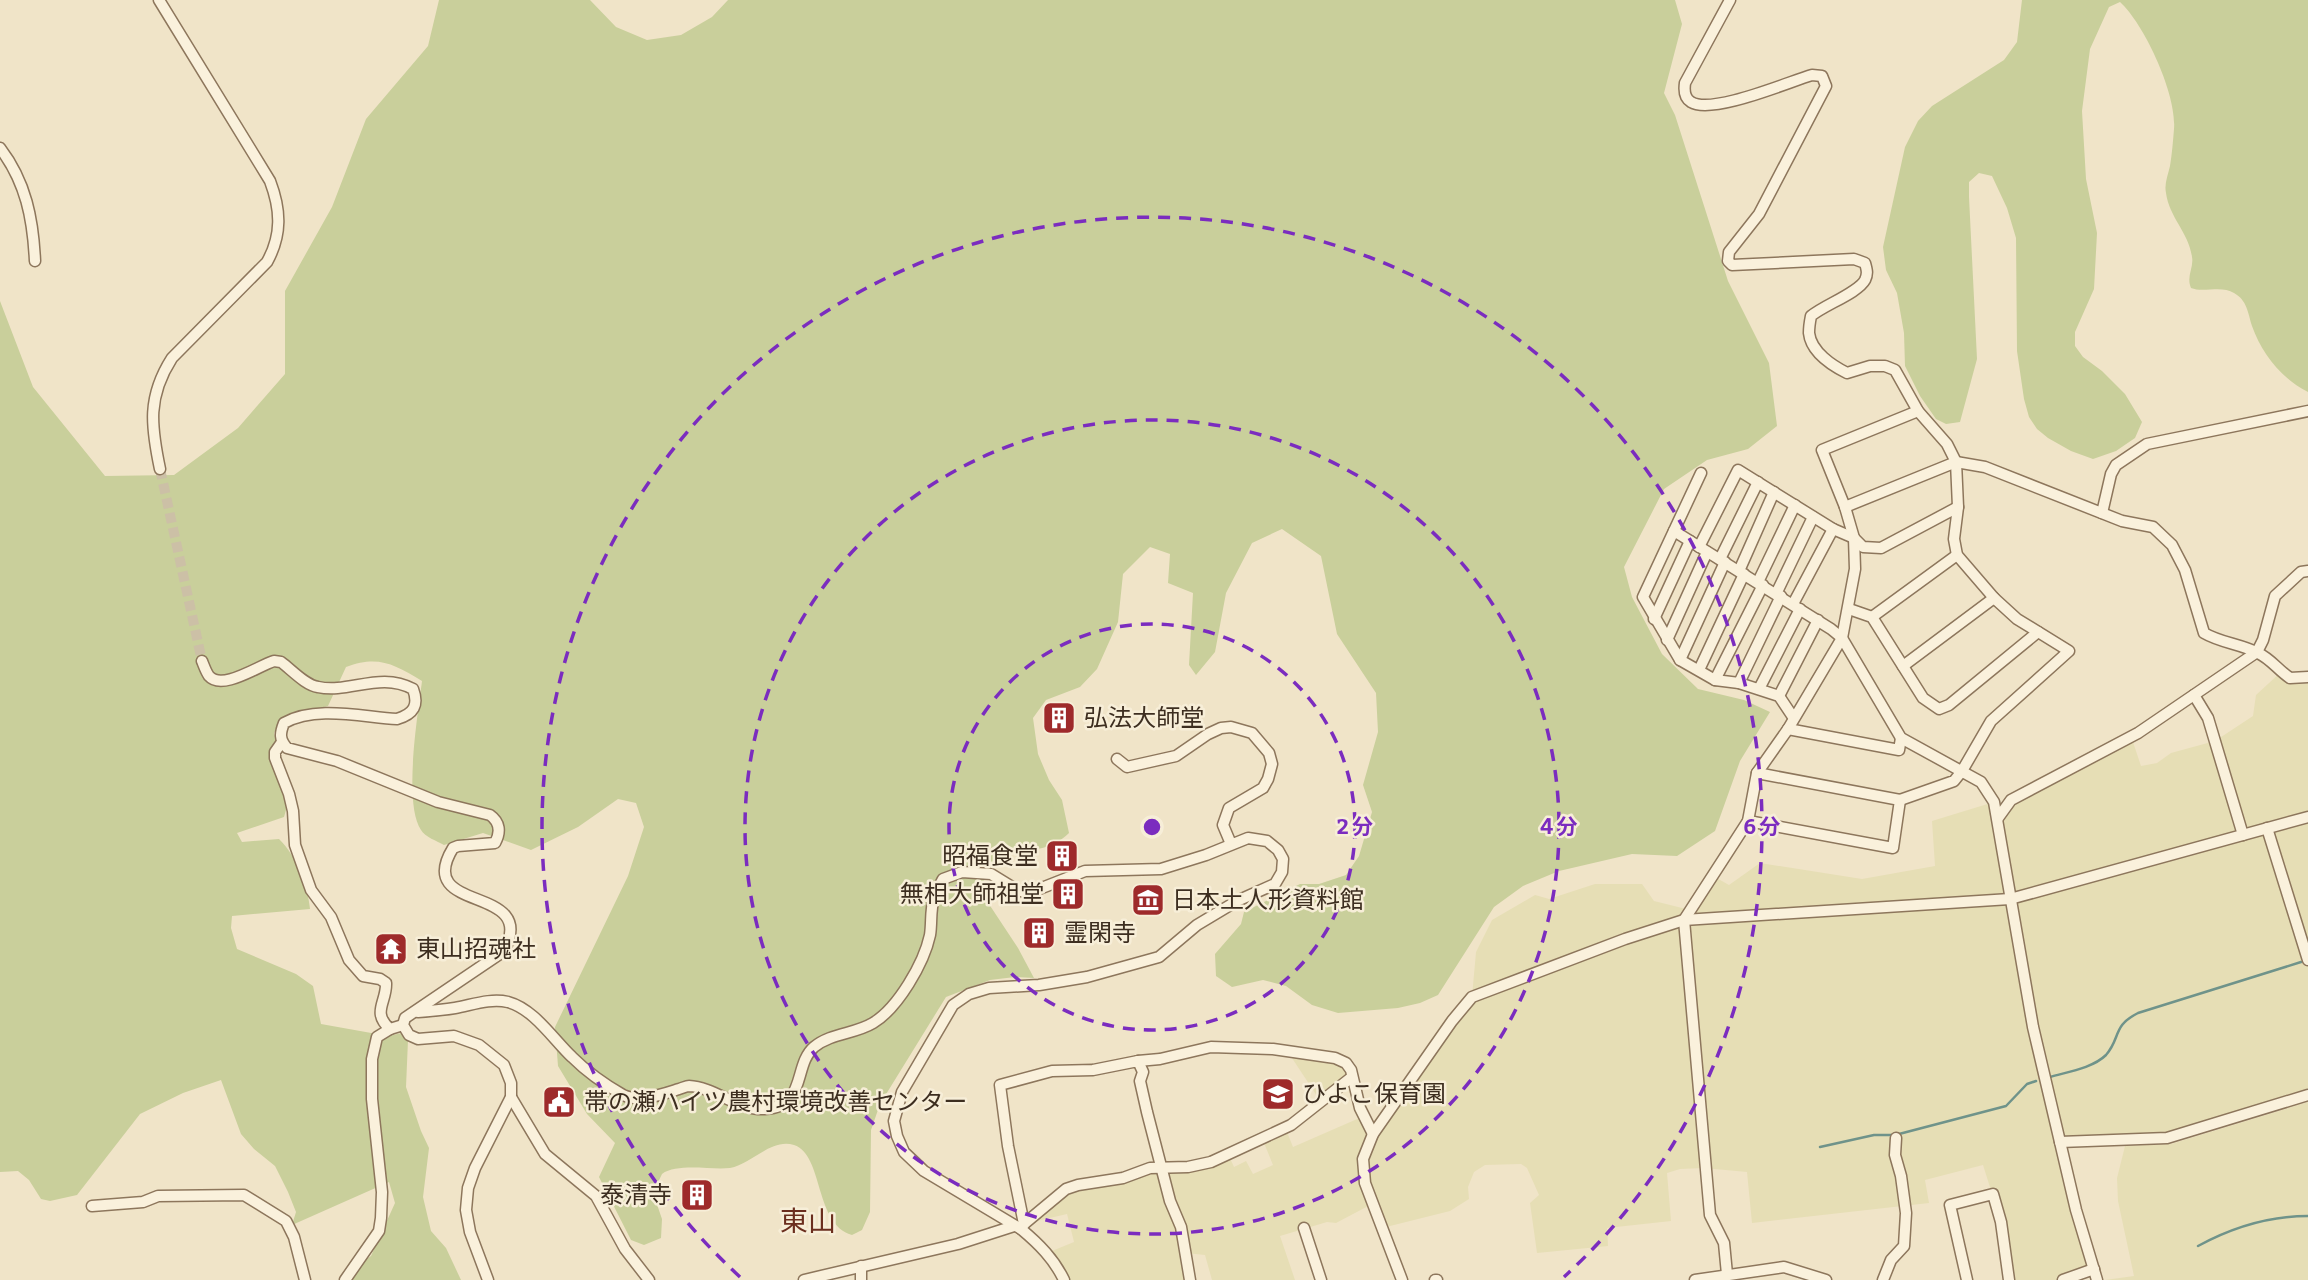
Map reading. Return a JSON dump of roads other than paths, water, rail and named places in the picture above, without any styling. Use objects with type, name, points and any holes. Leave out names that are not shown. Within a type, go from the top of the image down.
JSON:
[{"type":"street","points":[[159,0],[271,181],[279,204],[274,250],[267,262],[172,358],[162,373],[151,427],[160,469]]},
{"type":"street","points":[[1730,0],[1685,83],[1687,99],[1698,104],[1723,103],[1812,75],[1822,76],[1826,86],[1759,214],[1729,252],[1728,261],[1732,265],[1854,259],[1866,263],[1868,273],[1864,283],[1811,316],[1809,335],[1813,344],[1830,365],[1847,373],[1870,366],[1885,366],[1895,370],[1918,411],[1947,444],[1956,462],[1956,555],[1994,598],[2017,619],[2069,651],[1991,721],[1954,781],[1900,800],[1757,773]]},
{"type":"street","points":[[0,148],[15,170],[24,190],[30,210],[35,261]]},
{"type":"street","points":[[1722,1277],[1724,1242],[1710,1215],[1684,920],[1748,821],[1757,773],[1842,638],[1855,569],[1854,538],[1845,507],[1822,450],[1918,411]]},
{"type":"street","points":[[2102,513],[2111,474],[2116,466],[2147,443],[2308,411]]},
{"type":"street","points":[[1845,507],[1956,462],[1985,467],[2122,521],[2153,527],[2172,545],[2185,570],[2204,633],[2258,652],[2290,678],[2308,677]]},
{"type":"street","points":[[1654,620],[1698,546],[1738,470],[1833,529],[1854,538],[1863,547],[1881,548],[1958,507]]},
{"type":"street","points":[[1701,473],[1643,597],[1654,620],[1680,660],[1715,680],[1739,683],[1779,696],[1793,717]]},
{"type":"street","points":[[1680,660],[1758,482]]},
{"type":"street","points":[[1699,670],[1774,492]]},
{"type":"street","points":[[1715,680],[1795,505]]},
{"type":"street","points":[[1739,683],[1813,517]]},
{"type":"street","points":[[1759,689],[1833,529]]},
{"type":"street","points":[[1674,531],[1797,606],[1842,638],[1901,738],[1981,782],[1994,802],[2033,1027],[2076,1210],[2095,1275],[2063,1280]]},
{"type":"street","points":[[1667,640],[1698,546]]},
{"type":"street","points":[[1872,617],[1956,555]]},
{"type":"street","points":[[1998,818],[2011,800],[2138,733],[2258,652],[2275,596],[2301,572],[2308,571]]},
{"type":"street","points":[[1903,666],[1994,598]]},
{"type":"street","points":[[1849,610],[1872,617],[1923,698],[1939,709],[1949,705],[2038,632]]},
{"type":"street","points":[[1779,696],[1818,620]]},
{"type":"street","points":[[202,661],[208,675],[223,683],[274,662],[281,662],[318,688],[382,681],[404,684],[413,689],[416,698],[415,706],[407,716],[397,719],[304,715],[284,723],[280,733],[282,742],[287,748],[337,761],[438,802],[490,816],[499,826],[499,836],[495,843],[453,848],[445,870],[450,884],[467,897],[499,908],[513,930],[511,939],[504,951],[487,965],[457,981],[418,1012],[405,1018],[403,1025],[409,1035],[418,1039],[454,1036],[479,1045],[504,1065],[511,1083],[511,1097],[475,1168],[468,1188],[466,1210],[470,1232],[488,1280]]},
{"type":"street","points":[[2194,695],[2208,718],[2243,835]]},
{"type":"street","points":[[1117,759],[1127,767],[1176,756],[1221,728],[1231,727],[1252,733],[1269,753],[1272,764],[1263,788],[1229,808],[1223,825],[1231,844]]},
{"type":"street","points":[[1787,729],[1899,750],[1901,738]]},
{"type":"street","points":[[282,742],[275,752],[275,758],[289,794],[294,837],[301,865],[312,890],[331,917],[349,960],[363,976],[386,983],[380,1016],[390,1029]]},
{"type":"street","points":[[1748,821],[1893,848],[1900,800]]},
{"type":"street","points":[[1402,1280],[1365,1183],[1363,1159],[1373,1134],[1452,1021],[1472,997],[1684,920],[2010,900],[2308,817]]},
{"type":"street","points":[[2267,828],[2308,960]]},
{"type":"street","points":[[418,1012],[484,1002],[507,1002],[527,1011],[593,1077],[625,1096],[633,1099],[645,1098],[688,1086],[748,1108],[778,1107],[789,1099],[798,1087],[802,1067],[814,1048],[838,1035],[857,1031],[875,1022],[897,1000],[920,965],[930,936],[933,900],[943,879],[962,872],[991,874],[1017,890],[1029,893],[1085,871],[1161,869],[1248,838],[1267,841],[1278,850],[1283,859],[1282,872],[1275,884],[1237,901],[1197,925],[1159,957],[1087,977],[1039,985],[989,988],[969,994],[953,1005],[902,1092],[894,1121],[904,1152],[924,1171],[1020,1226],[1048,1253],[1064,1280]]},
{"type":"street","points":[[345,1280],[379,1231],[382,1192],[372,1099],[372,1059],[377,1037],[403,1025]]},
{"type":"street","points":[[1020,1226],[1000,1085],[1052,1071],[1093,1070],[1211,1047],[1273,1049],[1335,1058],[1346,1063],[1360,1108],[1373,1134]]},
{"type":"street","points":[[1138,1060],[1143,1072],[1140,1081],[1147,1112],[1170,1201],[1181,1227],[1190,1280]]},
{"type":"street","points":[[804,1280],[958,1244],[1020,1226],[1066,1189],[1078,1185],[1123,1178],[1135,1172],[1162,1167],[1188,1167],[1211,1162],[1285,1128],[1352,1077]]},
{"type":"street","points":[[2060,1142],[2166,1138],[2308,1095]]},
{"type":"street","points":[[511,1097],[545,1154],[596,1196],[625,1250],[646,1279]]},
{"type":"street","points":[[1883,1280],[1891,1260],[1904,1246],[1906,1213],[1895,1155],[1896,1138]]},
{"type":"street","points":[[1967,1280],[1950,1205],[1993,1194],[2001,1222],[2009,1280]]},
{"type":"street","points":[[92,1206],[143,1202],[159,1196],[244,1195],[286,1221],[294,1237],[305,1280]]},
{"type":"street","points":[[1304,1228],[1321,1280]]},
{"type":"street","points":[[860,1266],[861,1280]]},
{"type":"street","points":[[1695,1280],[1784,1266],[1826,1280]]},
{"type":"waterway","points":[[2050,1077],[2080,1069],[2101,1059],[2111,1049],[2124,1023],[2138,1013],[2301,962]]},
{"type":"waterway","points":[[1899,1134],[2006,1106],[2027,1084],[2036,1081]]},
{"type":"waterway","points":[[1820,1147],[1874,1135],[1892,1135]]},
{"type":"waterway","points":[[2198,1246],[2251,1224],[2308,1216]]},
{"type":"tunnel","points":[[160,469],[202,661]]},
{"type":"place","name":"弘法大師堂","points":[[1059,718]]},
{"type":"place","name":"昭福食堂","points":[[1062,856]]},
{"type":"place","name":"無相大師祖堂","points":[[1068,894]]},
{"type":"place","name":"日本土人形資料館","points":[[1148,900]]},
{"type":"place","name":"霊閑寺","points":[[1039,933]]},
{"type":"place","name":"東山招魂社","points":[[391,949]]},
{"type":"place","name":"ひよこ保育園","points":[[1278,1094]]},
{"type":"place","name":"帯の瀬ハイツ農村環境改善センター","points":[[559,1102]]},
{"type":"place","name":"泰清寺","points":[[697,1195]]},
{"type":"district","name":"東山","points":[[808,1221]]}]
